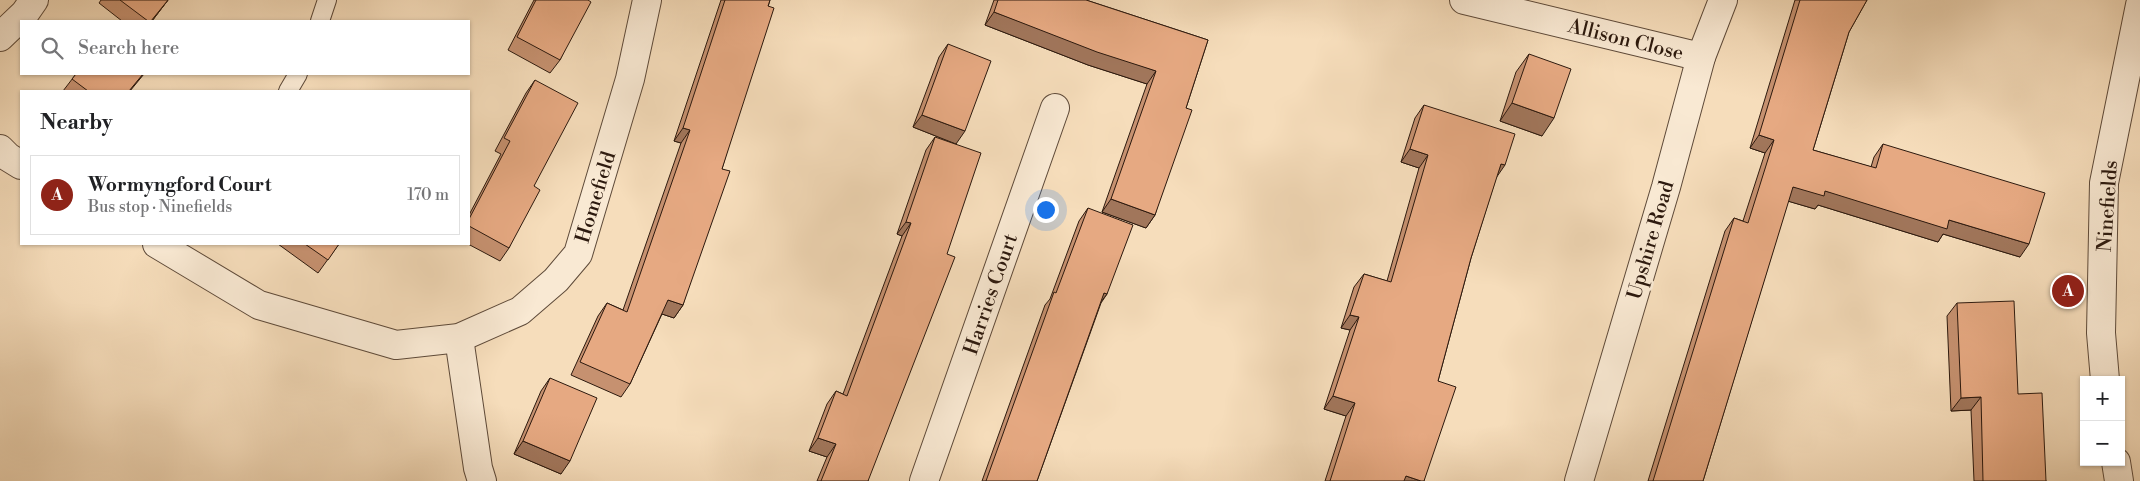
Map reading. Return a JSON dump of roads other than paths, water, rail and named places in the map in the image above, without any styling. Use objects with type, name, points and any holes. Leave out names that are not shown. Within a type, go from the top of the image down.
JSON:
[{"type":"street","points":[[0,37],[26,13],[34,0]]},
{"type":"street","name":"Homefield","points":[[173,248],[260,305],[396,345],[459,338],[520,311],[556,280],[578,254],[630,79],[647,0]]},
{"type":"street","name":"Allison Close","points":[[1464,0],[1701,58]]},
{"type":"street","name":"Upshire Road","points":[[1579,481],[1663,196],[1701,58],[1723,0]]},
{"type":"street","name":"Ninefields","points":[[2105,376],[2101,333],[2104,183],[2140,5]]},
{"type":"street","name":"Harries Court","points":[[924,481],[1055,108]]},
{"type":"street","points":[[0,148],[8,157],[20,164]]},
{"type":"street","points":[[459,338],[478,468],[482,481]]},
{"type":"street","points":[[2117,466],[2119,481]]},
{"type":"lane","points":[[320,20],[328,0]]},
{"type":"lane","points":[[289,90],[297,75]]},
{"type":"place","name":"Wormyngford Court","points":[[2068,291]]}]
